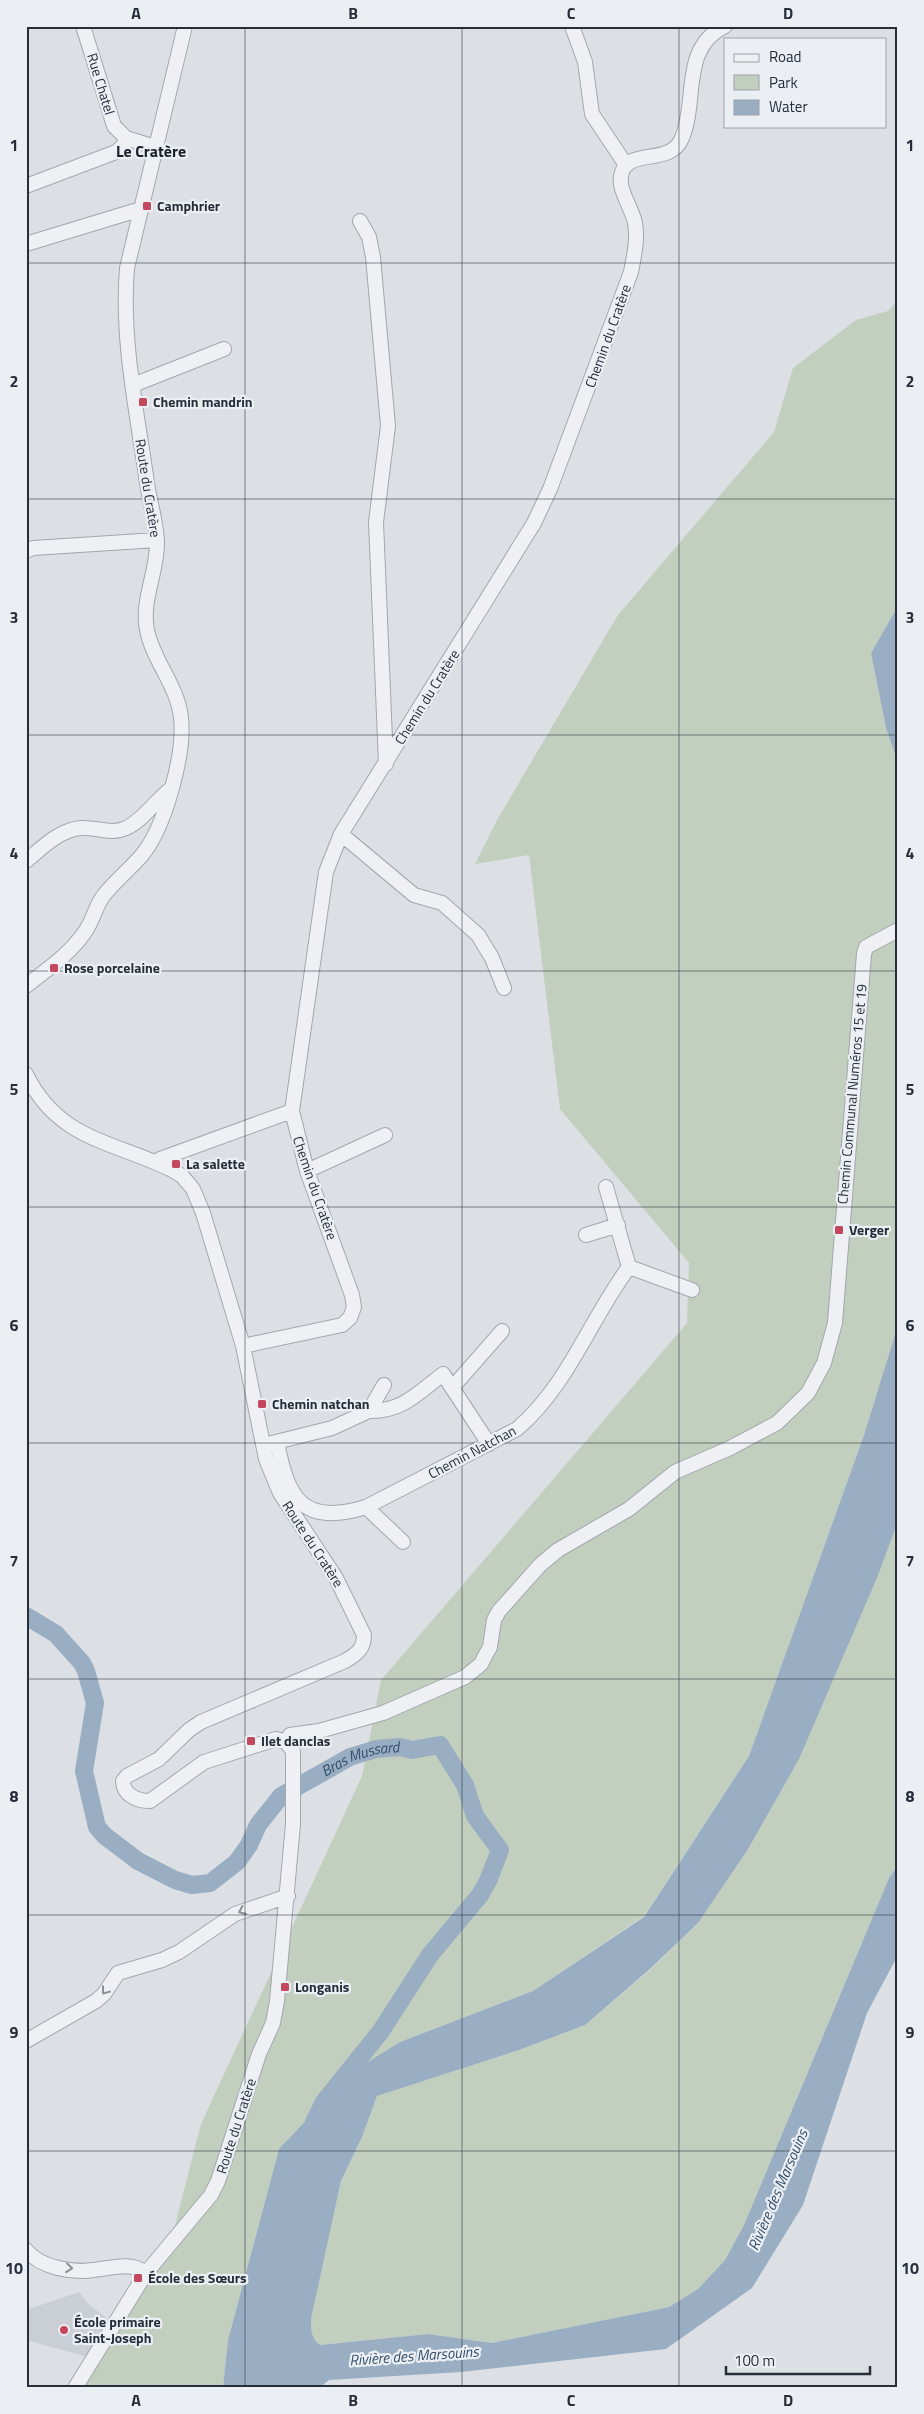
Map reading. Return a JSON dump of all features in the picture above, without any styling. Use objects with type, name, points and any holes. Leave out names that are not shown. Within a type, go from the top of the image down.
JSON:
[{"type":"street","name":"Rue Chatel","points":[[83,26],[108,112],[114,126],[126,138]]},
{"type":"street","name":"Route du Cratère","points":[[26,986],[73,947],[83,935],[103,896],[143,854],[155,836],[172,788],[181,744],[179,705],[152,648],[147,629],[147,606],[157,540],[126,342],[124,303],[127,268],[154,147],[186,26]]},
{"type":"street","points":[[572,26],[585,62],[592,114],[626,165],[642,158],[669,153],[680,144],[687,122],[693,69],[697,54],[712,34],[725,26]]},
{"type":"street","points":[[26,186],[116,152],[123,146],[126,138],[154,147]]},
{"type":"street","name":"Chemin du Cratère","points":[[243,1346],[342,1325],[350,1318],[354,1307],[349,1284],[307,1172],[292,1112],[326,872],[341,834],[517,553],[550,489],[631,272],[636,236],[635,222],[622,184],[622,172],[626,165]]},
{"type":"street","points":[[26,244],[141,208]]},
{"type":"street","points":[[360,221],[369,237],[373,258],[388,426],[376,522],[386,764]]},
{"type":"street","points":[[133,384],[224,349]]},
{"type":"street","points":[[26,551],[33,548],[157,540]]},
{"type":"street","points":[[26,861],[58,834],[81,828],[112,832],[127,828],[172,788]]},
{"type":"street","points":[[341,834],[414,895],[442,903],[478,935],[492,958],[504,988]]},
{"type":"street","name":"Chemin Communal Numéros 15 et 19","points":[[286,1742],[290,1735],[328,1729],[383,1712],[465,1677],[481,1664],[490,1647],[494,1620],[500,1611],[540,1565],[558,1550],[629,1509],[675,1472],[730,1448],[777,1422],[808,1393],[824,1363],[835,1323],[864,954],[866,947],[898,930]]},
{"type":"street","name":"Route du Cratère","points":[[26,1074],[36,1093],[64,1122],[95,1140],[158,1163],[182,1176],[193,1189],[204,1212],[270,1444],[266,1459],[280,1493],[336,1578],[351,1605],[361,1626],[364,1644],[360,1651],[345,1661],[201,1722],[189,1730],[159,1759],[127,1776],[122,1781],[123,1788],[127,1794],[140,1800],[150,1800],[204,1762],[276,1739],[286,1742],[293,1751],[293,1824],[288,1896],[277,2001],[272,2023],[259,2054],[218,2180],[204,2206],[146,2273],[75,2388]]},
{"type":"street","points":[[158,1163],[160,1159],[292,1112]]},
{"type":"street","points":[[307,1172],[385,1135]]},
{"type":"street","points":[[606,1187],[630,1267],[692,1290]]},
{"type":"street","points":[[586,1235],[618,1225]]},
{"type":"street","name":"Chemin Natchan","points":[[270,1444],[292,1492],[313,1511],[327,1514],[344,1514],[366,1507],[517,1429],[536,1412],[556,1388],[630,1267]]},
{"type":"street","points":[[452,1388],[502,1332]]},
{"type":"street","points":[[270,1444],[332,1428],[369,1410],[390,1410],[400,1406],[443,1374],[489,1444]]},
{"type":"street","points":[[369,1410],[384,1386]]},
{"type":"street","points":[[366,1507],[403,1542]]},
{"type":"street","points":[[26,2041],[96,2001],[104,1994],[118,1973],[162,1960],[179,1952],[235,1914],[288,1896]]},
{"type":"street","points":[[26,2250],[36,2260],[48,2266],[91,2270],[128,2265],[135,2266],[146,2273]]},
{"type":"shaded area","name":"École primaire Saint-Joseph","points":[[79,2292],[88,2304],[108,2319],[88,2357],[26,2340],[26,2310]]},
{"type":"green space","points":[[898,300],[898,606],[871,653],[886,728],[898,763],[898,1325],[864,1435],[749,1756],[644,1916],[533,1991],[400,2042],[279,2149],[228,2340],[223,2388],[76,2388],[171,2241],[201,2124],[362,1776],[381,1680],[687,1323],[689,1263],[560,1109],[529,855],[475,864],[497,820],[618,615],[774,432],[793,368],[856,320],[888,311]]},
{"type":"green space","points":[[898,1521],[898,1865],[889,1878],[744,2225],[725,2260],[698,2289],[669,2307],[492,2343],[428,2334],[320,2345],[317,2343],[311,2330],[311,2319],[341,2181],[362,2137],[377,2096],[519,2050],[585,2025],[650,1970],[698,1923],[879,1573]]},
{"type":"water","points":[[898,606],[898,763],[886,728],[871,653]]},
{"type":"water","name":"Rivière des Marsouins","points":[[898,1325],[898,1521],[879,1573],[799,1759],[748,1849],[698,1923],[650,1969],[585,2025],[519,2050],[377,2096],[362,2137],[341,2181],[311,2326],[313,2337],[320,2345],[428,2334],[492,2343],[669,2307],[698,2289],[725,2260],[744,2225],[889,1878],[898,1865],[898,1955],[867,2013],[803,2205],[752,2288],[666,2349],[461,2372],[329,2380],[319,2388],[223,2388],[228,2340],[279,2149],[352,2072],[400,2042],[533,1991],[644,1917],[749,1756],[864,1435]]},
{"type":"waterway","name":"Bras Mussard","points":[[26,1616],[56,1634],[82,1663],[86,1671],[95,1703],[84,1771],[97,1827],[105,1836],[138,1861],[175,1880],[192,1885],[210,1883],[237,1862],[249,1845],[258,1825],[281,1796],[350,1757],[376,1749],[400,1747],[412,1750],[440,1745],[465,1785],[475,1816],[500,1850],[488,1881],[480,1895],[430,1955],[381,2031],[324,2102],[314,2122]]},
{"type":"place","name":"Camphrier","points":[[147,206]]},
{"type":"place","name":"Chemin mandrin","points":[[143,402]]},
{"type":"place","name":"Rose porcelaine","points":[[54,968]]},
{"type":"place","name":"La salette","points":[[176,1164]]},
{"type":"place","name":"Verger","points":[[839,1230]]},
{"type":"place","name":"Chemin natchan","points":[[262,1404]]},
{"type":"place","name":"Ilet danclas","points":[[251,1741]]},
{"type":"place","name":"Longanis","points":[[285,1987]]},
{"type":"place","name":"École des Sœurs","points":[[138,2278]]},
{"type":"place","name":"École primaire Saint-Joseph","points":[[64,2330]]},
{"type":"district","name":"Le Cratère","points":[[151,151]]}]
